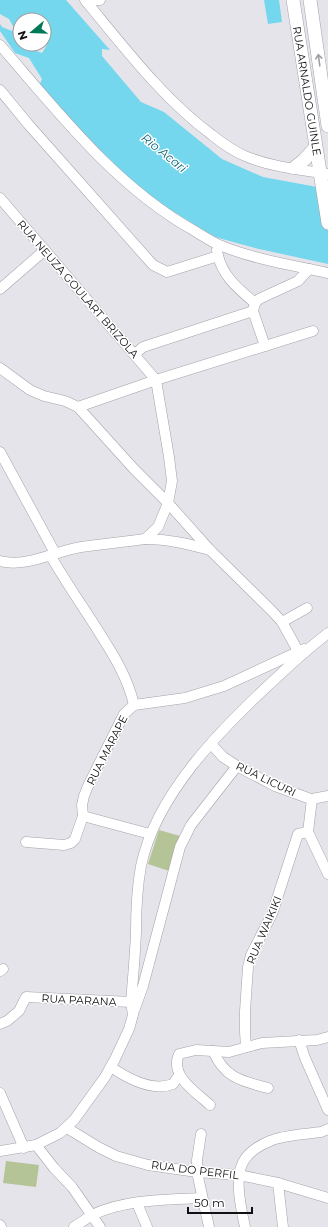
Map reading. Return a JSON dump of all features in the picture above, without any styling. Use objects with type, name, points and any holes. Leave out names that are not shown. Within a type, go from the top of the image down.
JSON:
[{"type":"main road","name":"RUA ARNALDO GUINLE","points":[[293,0],[316,148],[323,176],[328,223]]},
{"type":"main road","points":[[310,0],[328,126]]},
{"type":"main road","points":[[294,168],[316,148]]},
{"type":"street","points":[[86,1],[100,0]]},
{"type":"street","points":[[86,1],[160,88],[201,127],[226,146],[259,161],[323,176]]},
{"type":"street","points":[[0,45],[98,155],[143,197],[180,223],[216,244],[251,255],[328,273]]},
{"type":"street","points":[[0,90],[28,124],[153,265],[167,272],[218,256]]},
{"type":"street","name":"RUA NEUZA GOULART BRIZOLA","points":[[0,198],[156,380]]},
{"type":"street","points":[[216,244],[221,267],[254,307],[265,346]]},
{"type":"street","points":[[0,289],[45,250]]},
{"type":"street","points":[[135,354],[143,347],[254,307],[259,299],[298,281],[308,268]]},
{"type":"street","points":[[78,407],[156,380],[313,331]]},
{"type":"street","points":[[0,368],[30,390],[44,396],[65,401],[78,407],[210,550],[282,622],[298,651]]},
{"type":"street","points":[[145,539],[158,527],[168,503],[172,481],[156,380]]},
{"type":"street","points":[[0,452],[52,554],[125,676],[134,705]]},
{"type":"street","points":[[0,561],[11,562],[32,560],[81,547],[145,539],[181,542],[210,550]]},
{"type":"street","points":[[282,622],[307,608]]},
{"type":"street","points":[[133,1015],[131,1002],[137,892],[141,866],[150,834],[173,793],[211,744],[256,696],[310,647],[328,633]]},
{"type":"street","name":"RUA MARAPE","points":[[26,842],[64,845],[71,843],[75,839],[83,816],[82,805],[88,786],[124,714],[134,705],[185,698],[224,686],[298,651],[310,647]]},
{"type":"street","name":"RUA LICURI","points":[[211,744],[223,757],[275,786],[302,797],[312,799],[328,796]]},
{"type":"street","points":[[0,1151],[36,1145],[57,1135],[67,1128],[91,1097],[111,1067],[123,1042],[143,986],[180,847],[191,825],[237,766]]},
{"type":"street","points":[[312,799],[308,832],[328,874]]},
{"type":"street","points":[[83,816],[150,834]]},
{"type":"street","name":"RUA WAIKIKI","points":[[246,1047],[244,1032],[246,988],[251,955],[272,914],[298,834],[308,832]]},
{"type":"street","name":"RUA PARANA","points":[[0,1024],[19,1011],[26,997],[131,1002]]},
{"type":"street","points":[[210,1105],[179,1075],[177,1060],[180,1053],[196,1050],[229,1052],[262,1044],[299,1040],[318,1040],[328,1036]]},
{"type":"street","points":[[299,1040],[305,1058],[328,1110]]},
{"type":"street","points":[[213,1051],[222,1068],[230,1074],[243,1081],[268,1088]]},
{"type":"street","points":[[111,1067],[132,1080],[140,1083],[160,1086],[173,1084],[179,1075]]},
{"type":"street","points":[[0,1093],[24,1148]]},
{"type":"street","name":"RUA DO PERFIL","points":[[67,1128],[116,1156],[148,1165],[169,1169],[239,1175],[278,1183],[328,1198]]},
{"type":"street","points":[[245,1227],[240,1205],[239,1175],[245,1159],[252,1152],[270,1141],[321,1132],[328,1129]]},
{"type":"street","points":[[201,1134],[197,1160],[197,1172],[209,1227]]},
{"type":"street","points":[[36,1145],[54,1168],[72,1187],[100,1227]]},
{"type":"street","points":[[278,1183],[283,1227]]},
{"type":"street","points":[[74,1227],[92,1216],[108,1210],[137,1203],[202,1198]]},
{"type":"street","points":[[137,1203],[147,1227]]},
{"type":"green space","points":[[159,830],[180,836],[169,871],[148,864]]},
{"type":"green space","points":[[6,1161],[39,1165],[36,1187],[3,1183]]},
{"type":"water","name":"Rio Acari","points":[[0,0],[66,0],[110,50],[102,49],[102,56],[141,102],[164,112],[222,159],[263,177],[328,189],[328,264],[259,249],[215,237],[155,201],[85,140],[39,86],[42,79],[29,58],[14,52],[52,52],[52,12],[12,12],[12,24],[9,19],[0,14]]},
{"type":"water","points":[[264,0],[279,0],[282,22],[268,24]]},
{"type":"water","points":[[0,24],[2,27],[12,31],[12,49],[0,31]]}]
